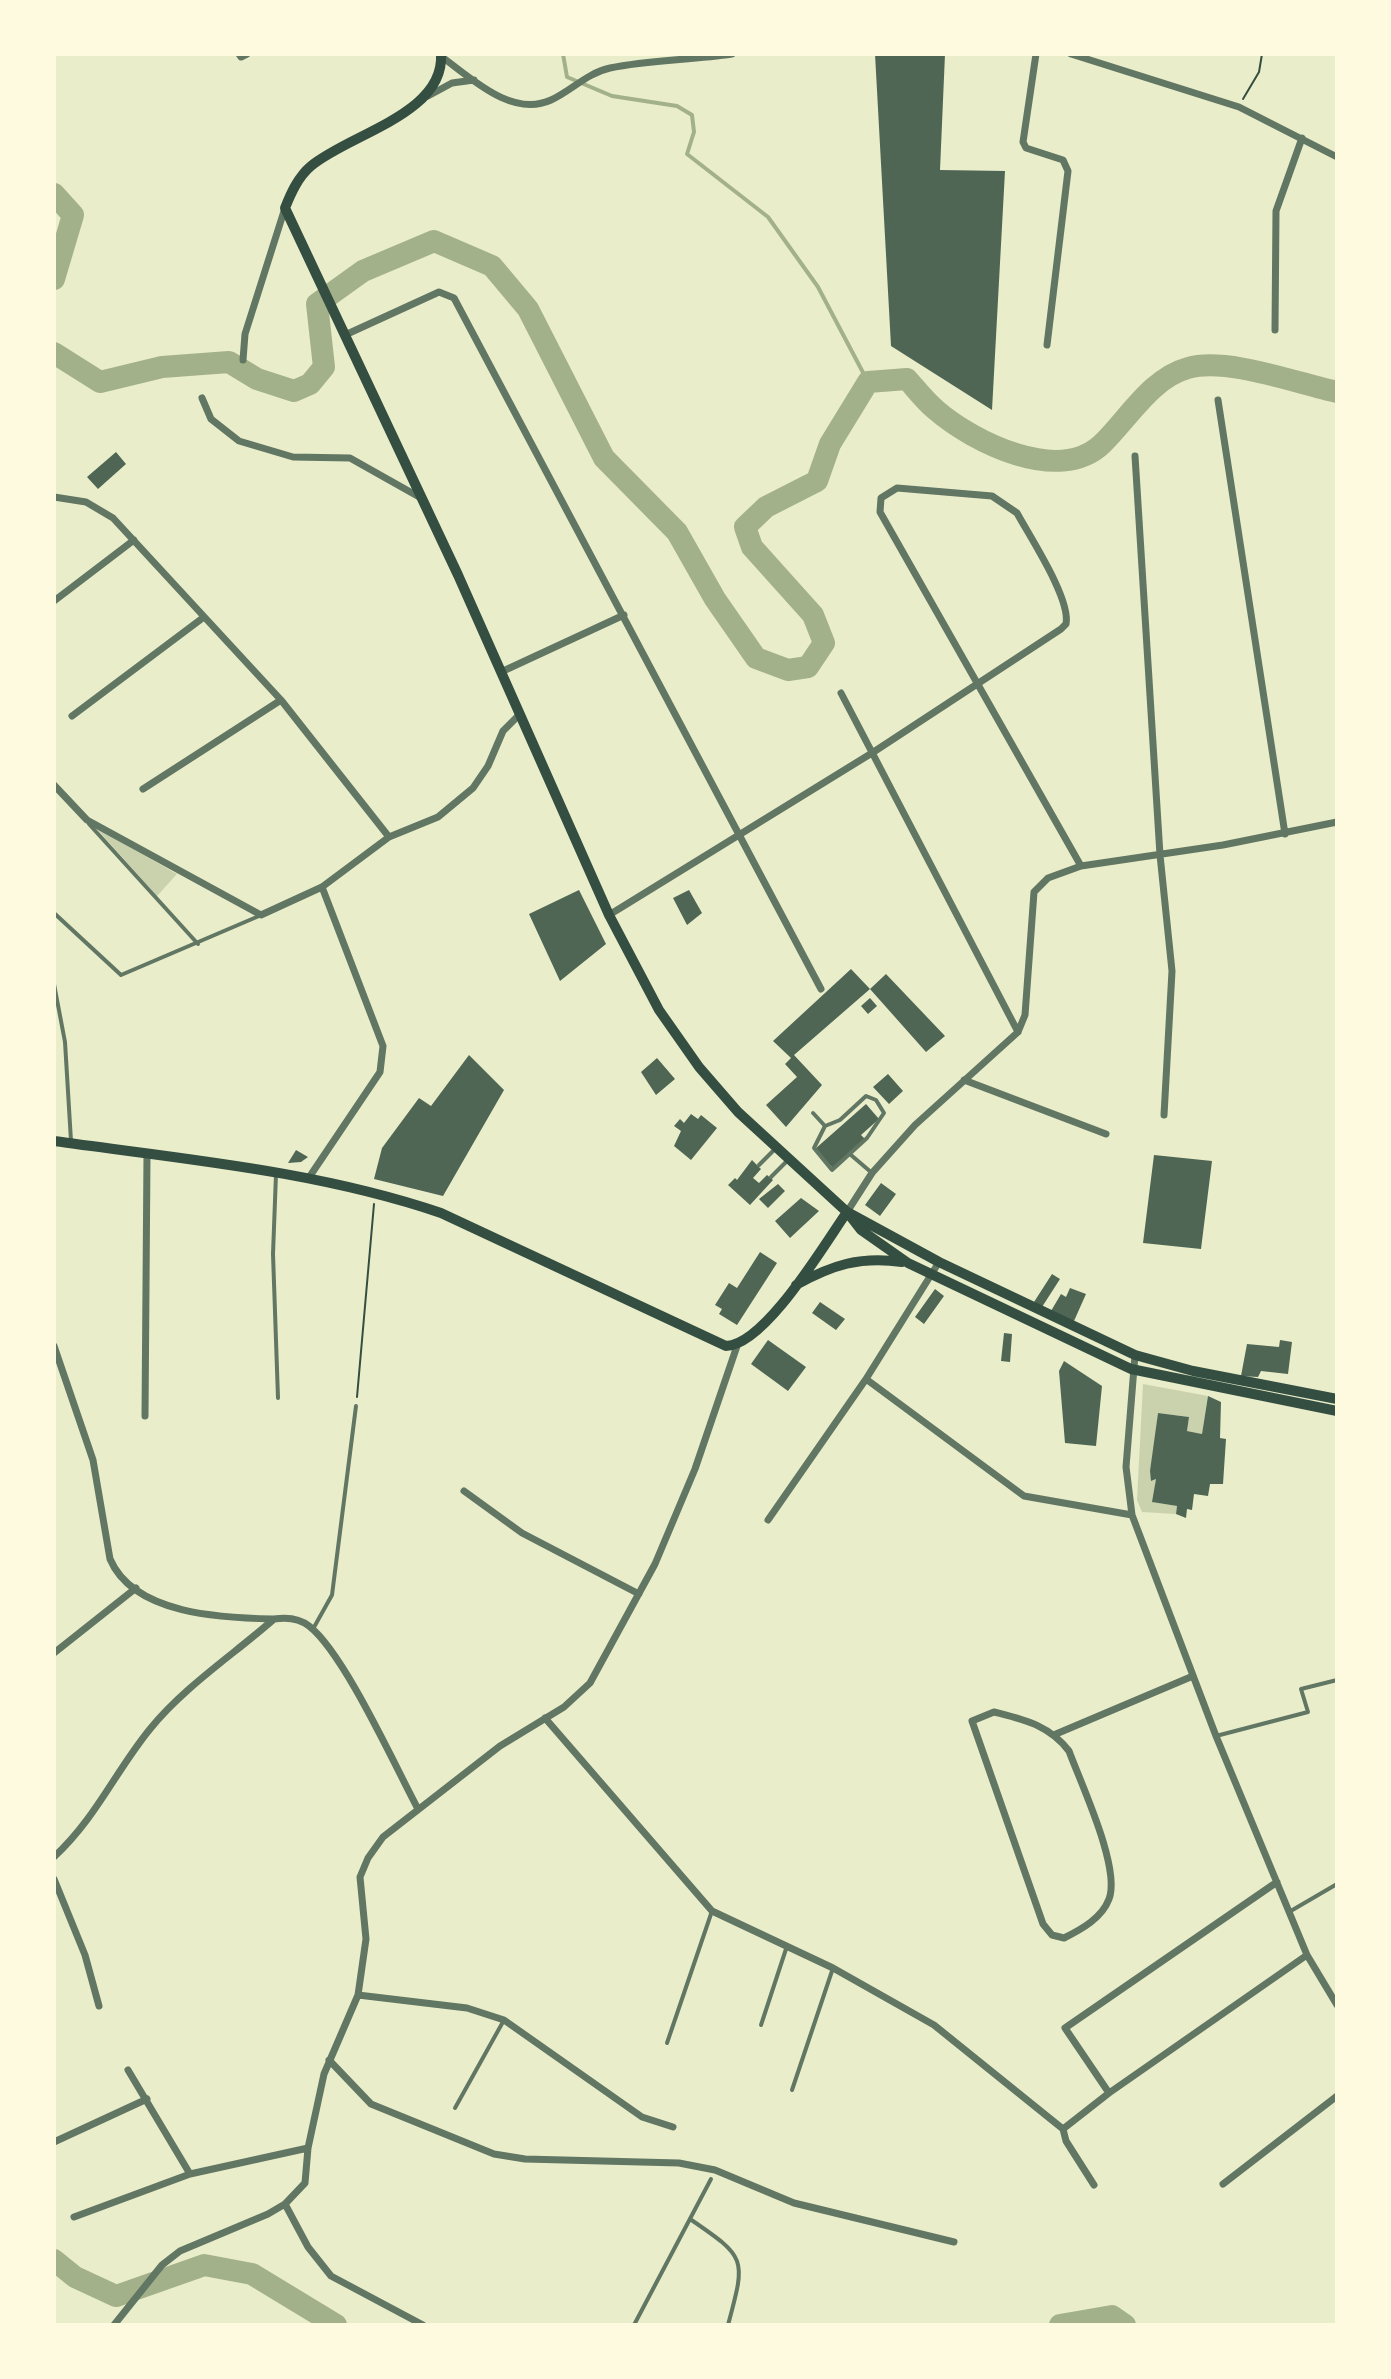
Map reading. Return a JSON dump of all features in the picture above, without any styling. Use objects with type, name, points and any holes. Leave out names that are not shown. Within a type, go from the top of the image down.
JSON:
[{"type":"main road","points":[[441,55],[433,88],[424,100],[311,166],[294,186],[285,208],[501,672],[609,915],[659,1010],[699,1067],[776,1148],[847,1212],[861,1230],[908,1263],[1131,1369],[1337,1411]]},
{"type":"main road","points":[[54,1141],[308,1179],[375,1193],[441,1213],[715,1344],[737,1346],[760,1329],[847,1212]]},
{"type":"main road","points":[[847,1212],[869,1221],[939,1262],[1135,1355],[1193,1371],[1337,1399]]},
{"type":"main road","points":[[793,1287],[826,1268],[850,1261],[881,1259],[908,1263]]},
{"type":"street","points":[[239,54],[241,57],[247,54]]},
{"type":"street","points":[[441,55],[497,95],[519,104],[549,101],[595,72],[732,54]]},
{"type":"street","points":[[1036,54],[1023,142],[1026,148],[1063,160],[1068,171],[1047,345]]},
{"type":"street","points":[[1071,54],[1239,107],[1337,157]]},
{"type":"street","points":[[424,100],[452,83],[474,80]]},
{"type":"street","points":[[1275,330],[1276,211],[1302,138]]},
{"type":"street","points":[[243,360],[252,310],[285,208]]},
{"type":"street","points":[[345,335],[439,292],[448,293],[454,298],[821,989]]},
{"type":"street","points":[[202,398],[211,419],[239,441],[293,457],[350,458],[421,498]]},
{"type":"street","points":[[1218,400],[1285,834]]},
{"type":"street","points":[[1135,456],[1160,855],[1172,971],[1164,1115]]},
{"type":"street","points":[[609,915],[872,753],[978,681],[1061,629],[1067,618],[1053,581],[1017,513],[1008,504],[992,496],[897,488],[881,498],[877,504],[880,512],[978,681],[1081,866]]},
{"type":"street","points":[[54,497],[86,502],[113,518],[281,700],[389,837]]},
{"type":"street","points":[[54,601],[134,540]]},
{"type":"street","points":[[501,672],[624,615]]},
{"type":"street","points":[[72,716],[204,617]]},
{"type":"street","points":[[841,693],[1018,1032]]},
{"type":"street","points":[[143,789],[281,700]]},
{"type":"street","points":[[54,785],[87,820],[261,915],[322,887],[389,837],[438,817],[473,788],[488,766],[503,731],[520,714]]},
{"type":"street","points":[[847,1212],[872,1173],[915,1125],[1018,1032],[1025,1015],[1034,892],[1048,878],[1081,866],[1285,834],[1337,822]]},
{"type":"street","points":[[308,1179],[380,1072],[384,1059],[383,1046],[322,887]]},
{"type":"street","points":[[964,1080],[1106,1134]]},
{"type":"street","points":[[145,1416],[147,1155]]},
{"type":"street","points":[[768,1520],[866,1379],[939,1262]]},
{"type":"street","points":[[54,1346],[65,1386],[93,1460],[110,1559],[119,1574],[136,1588],[187,1612],[294,1619],[313,1629],[344,1671],[418,1809]]},
{"type":"street","points":[[114,2325],[162,2265],[180,2251],[285,2204],[305,2183],[308,2148],[329,2060],[358,1995],[366,1939],[360,1877],[383,1837],[500,1746],[564,1707],[590,1683],[639,1594],[695,1469],[737,1346]]},
{"type":"street","points":[[1135,1355],[1131,1369],[1126,1467],[1132,1515],[1216,1736],[1289,1912],[1307,1955],[1337,2005]]},
{"type":"street","points":[[866,1379],[1024,1496],[1132,1515]]},
{"type":"street","points":[[54,1389],[65,1386]]},
{"type":"street","points":[[464,1491],[522,1533],[639,1594]]},
{"type":"street","points":[[54,1653],[136,1588]]},
{"type":"street","points":[[54,1857],[76,1837],[102,1804],[155,1723],[274,1619]]},
{"type":"street","points":[[1056,1734],[1193,1676]]},
{"type":"street","points":[[994,1712],[1035,1722],[1056,1734],[1069,1751],[1112,1873],[1110,1897],[1101,1913],[1064,1938],[1052,1935],[1043,1924],[972,1721],[994,1712]]},
{"type":"street","points":[[545,1718],[712,1911],[833,1968],[934,2025],[1063,2129],[1066,2141],[1094,2185]]},
{"type":"street","points":[[54,1879],[85,1955],[99,2006]]},
{"type":"street","points":[[1109,2093],[1065,2028],[1277,1882]]},
{"type":"street","points":[[1063,2129],[1109,2093],[1307,1955]]},
{"type":"street","points":[[358,1995],[467,2008],[504,2020],[642,2117],[673,2127]]},
{"type":"street","points":[[329,2060],[371,2104],[494,2154],[525,2159],[679,2163],[715,2170],[794,2203],[954,2242]]},
{"type":"street","points":[[128,2070],[190,2174]]},
{"type":"street","points":[[1223,2184],[1337,2096]]},
{"type":"street","points":[[54,2142],[147,2099]]},
{"type":"street","points":[[74,2217],[190,2174],[308,2148]]},
{"type":"street","points":[[285,2204],[308,2247],[331,2276],[423,2325]]},
{"type":"lane","points":[[87,820],[198,944]]},
{"type":"lane","points":[[54,913],[121,975],[261,915]]},
{"type":"lane","points":[[54,984],[65,1042],[72,1143]]},
{"type":"lane","points":[[866,1096],[876,1100],[884,1113],[851,1155],[832,1170],[814,1150],[825,1126],[840,1120],[866,1096]]},
{"type":"lane","points":[[813,1113],[825,1126]]},
{"type":"lane","points":[[759,1165],[776,1148]]},
{"type":"lane","points":[[851,1155],[872,1173]]},
{"type":"lane","points":[[771,1177],[788,1160]]},
{"type":"lane","points":[[276,1174],[273,1254],[278,1398]]},
{"type":"lane","points":[[313,1629],[332,1595],[356,1406]]},
{"type":"lane","points":[[1216,1736],[1308,1712],[1301,1689],[1337,1680]]},
{"type":"lane","points":[[1289,1912],[1337,1884]]},
{"type":"lane","points":[[667,2043],[712,1911]]},
{"type":"lane","points":[[761,2025],[787,1946]]},
{"type":"lane","points":[[792,2090],[833,1968]]},
{"type":"lane","points":[[455,2108],[504,2020]]},
{"type":"lane","points":[[636,2324],[711,2179]]},
{"type":"lane","points":[[690,2219],[732,2248],[737,2257],[740,2283],[728,2325]]},
{"type":"path","points":[[1239,107],[1259,72],[1262,54]]},
{"type":"path","points":[[356,1406],[375,1193]]},
{"type":"green space","points":[[96,828],[177,874],[157,896]]},
{"type":"green space","points":[[1143,1384],[1208,1396],[1202,1434],[1187,1431],[1189,1417],[1158,1413],[1151,1481],[1156,1479],[1153,1502],[1177,1506],[1176,1514],[1142,1512],[1137,1500]]},
{"type":"building","points":[[875,54],[945,54],[940,170],[1005,171],[992,410],[891,346]]},
{"type":"building","points":[[116,452],[126,464],[98,489],[87,477]]},
{"type":"building","points":[[579,890],[606,944],[560,981],[529,914]]},
{"type":"building","points":[[689,890],[702,913],[687,925],[673,898]]},
{"type":"building","points":[[851,969],[870,989],[794,1055],[822,1085],[786,1127],[766,1105],[797,1077],[785,1064],[791,1058],[773,1041]]},
{"type":"building","points":[[886,974],[945,1036],[926,1052],[870,989]]},
{"type":"building","points":[[870,998],[877,1006],[868,1014],[861,1006]]},
{"type":"building","points":[[469,1055],[504,1090],[443,1196],[374,1179],[382,1148],[419,1098],[431,1106]]},
{"type":"building","points":[[657,1058],[675,1079],[656,1095],[641,1072]]},
{"type":"building","points":[[888,1074],[903,1091],[889,1104],[873,1087]]},
{"type":"building","points":[[866,1104],[879,1119],[861,1135],[865,1139],[833,1168],[815,1149]]},
{"type":"building","points":[[691,1114],[698,1119],[701,1115],[717,1128],[691,1160],[674,1146],[681,1131],[674,1126],[680,1119],[684,1123]]},
{"type":"building","points":[[296,1150],[308,1157],[301,1162],[288,1163]]},
{"type":"building","points":[[1154,1155],[1212,1161],[1201,1249],[1143,1243]]},
{"type":"building","points":[[752,1160],[761,1169],[753,1178],[759,1183],[767,1175],[773,1180],[750,1205],[728,1185],[735,1178],[737,1180]]},
{"type":"building","points":[[881,1183],[896,1194],[880,1216],[865,1205]]},
{"type":"building","points":[[778,1184],[785,1191],[768,1208],[759,1199]]},
{"type":"building","points":[[801,1198],[819,1211],[790,1238],[775,1221]]},
{"type":"building","points":[[760,1252],[777,1263],[737,1325],[719,1314],[722,1309],[715,1305],[729,1283],[737,1288]]},
{"type":"building","points":[[1052,1274],[1060,1279],[1042,1307],[1034,1302]]},
{"type":"building","points":[[1070,1288],[1086,1294],[1074,1321],[1051,1311],[1061,1294],[1066,1297]]},
{"type":"building","points":[[935,1289],[944,1296],[924,1324],[915,1317]]},
{"type":"building","points":[[820,1302],[845,1319],[836,1330],[812,1313]]},
{"type":"building","points":[[1004,1333],[1012,1334],[1010,1362],[1001,1361]]},
{"type":"building","points":[[768,1340],[806,1367],[788,1391],[751,1364]]},
{"type":"building","points":[[1280,1340],[1292,1342],[1288,1374],[1261,1371],[1258,1377],[1241,1376],[1247,1344],[1279,1347]]},
{"type":"building","points":[[1064,1361],[1102,1386],[1096,1446],[1065,1443],[1059,1371]]},
{"type":"building","points":[[1208,1396],[1221,1402],[1220,1438],[1226,1439],[1223,1484],[1210,1484],[1208,1496],[1194,1494],[1192,1510],[1187,1509],[1186,1518],[1176,1514],[1177,1506],[1152,1502],[1156,1479],[1151,1481],[1150,1471],[1158,1413],[1189,1417],[1187,1431],[1202,1434]]},
{"type":"waterway","points":[[563,54],[567,77],[612,96],[677,106],[692,115],[694,132],[687,154],[768,217],[818,287],[868,382]]},
{"type":"waterway","points":[[54,194],[73,215],[54,279]]},
{"type":"waterway","points":[[54,353],[100,382],[162,367],[229,362],[257,379],[294,391],[310,384],[324,367],[317,304],[363,271],[434,241],[492,266],[528,309],[604,458],[677,532],[715,599],[756,658],[788,670],[808,667],[824,643],[813,615],[752,547],[745,527],[766,507],[817,481],[830,444],[868,382],[907,379],[936,410],[972,435],[993,446],[1040,460],[1084,456],[1102,444],[1151,390],[1188,368],[1241,368],[1337,392]]},
{"type":"waterway","points":[[54,2260],[75,2277],[116,2296],[204,2265],[252,2274],[336,2325]]},
{"type":"waterway","points":[[1060,2325],[1112,2316],[1125,2325]]}]
